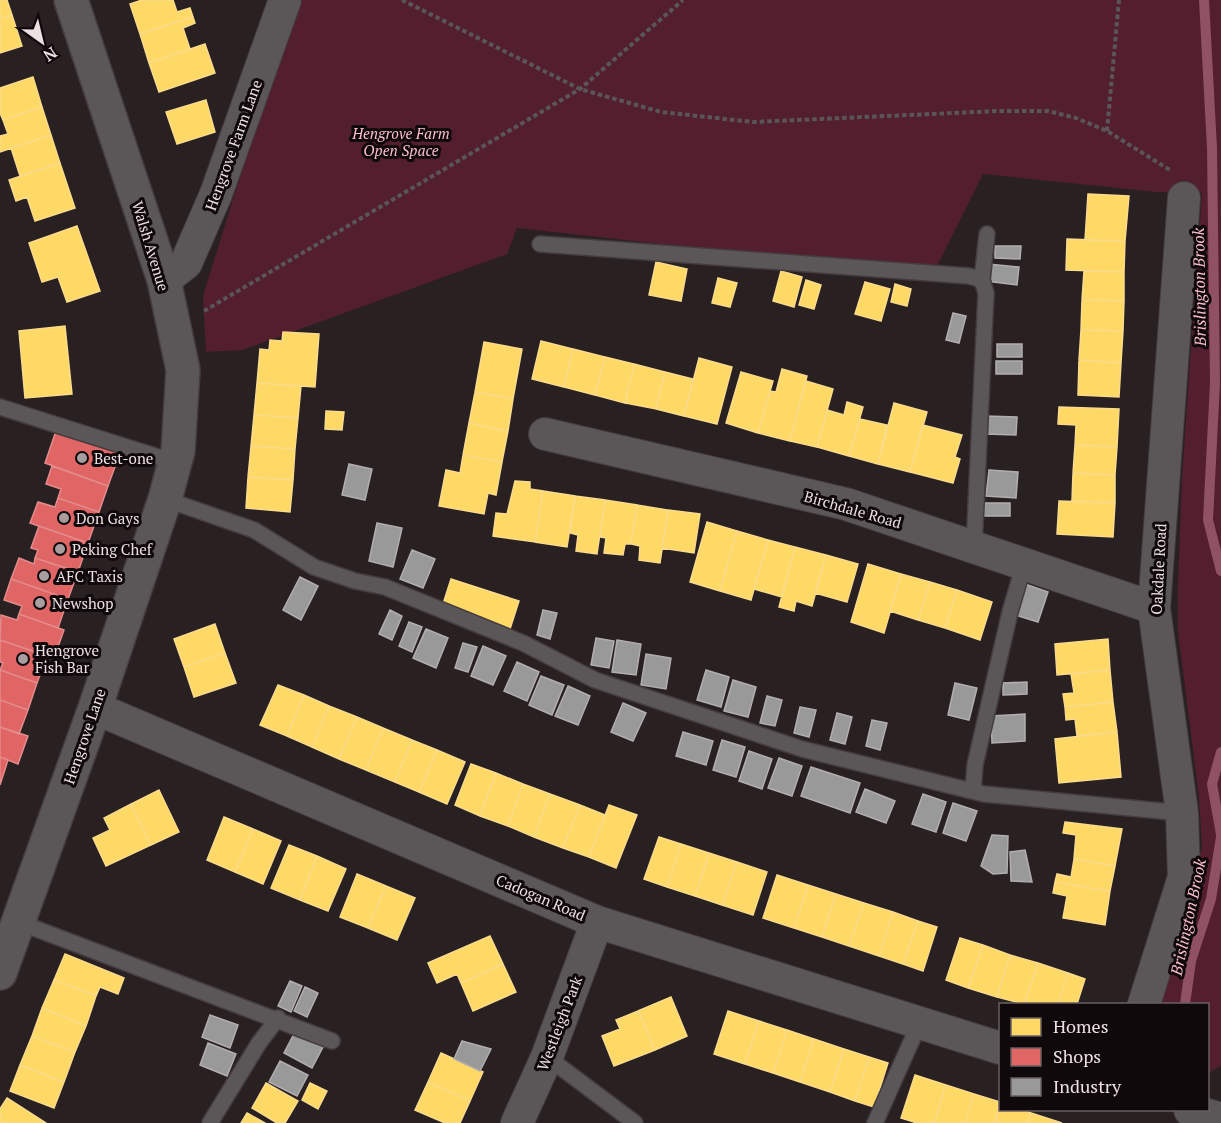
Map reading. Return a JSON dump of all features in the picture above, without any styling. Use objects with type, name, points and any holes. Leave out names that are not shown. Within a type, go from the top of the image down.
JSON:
[{"type":"street","name":"Walsh Avenue","points":[[71,0],[164,280],[183,370],[178,451],[165,499]]},
{"type":"street","name":"Hengrove Farm Lane","points":[[164,280],[186,263],[216,194],[285,0]]},
{"type":"street","name":"Oakdale Road","points":[[1145,1003],[1184,877],[1182,813],[1154,608],[1184,203]]},
{"type":"street","name":"Birchdale Road","points":[[545,434],[846,504],[1154,608]]},
{"type":"street","name":"Hengrove Lane","points":[[1,969],[95,708],[165,499]]},
{"type":"street","name":"Cadogan Road","points":[[95,708],[597,922],[999,1048]]},
{"type":"street","name":"Westleigh Park","points":[[517,1123],[547,1056],[597,922]]},
{"type":"street","points":[[1193,1111],[1221,1119]]},
{"type":"lane","points":[[974,547],[986,293],[982,280],[987,234]]},
{"type":"lane","points":[[540,244],[969,276],[982,280]]},
{"type":"lane","points":[[0,407],[174,462]]},
{"type":"lane","points":[[165,499],[254,530],[314,567],[356,581],[385,587],[523,643],[595,680],[802,749],[973,791],[1024,799],[1182,813]]},
{"type":"lane","points":[[973,791],[977,754],[1010,612],[1024,564]]},
{"type":"lane","points":[[18,922],[278,1018],[332,1041]]},
{"type":"lane","points":[[210,1123],[259,1043],[278,1018]]},
{"type":"lane","points":[[875,1123],[920,1022]]},
{"type":"lane","points":[[547,1056],[634,1123]]},
{"type":"path","points":[[402,0],[580,89],[661,112],[753,122],[998,111],[1048,111],[1076,118],[1107,131],[1198,188],[1184,203]]},
{"type":"path","points":[[173,329],[580,89],[683,0]]},
{"type":"path","points":[[1107,131],[1119,0]]},
{"type":"green space","name":"Hengrove Farm Open Space","points":[[295,0],[1221,0],[1221,1066],[1209,1072],[1209,1003],[1161,1003],[1202,848],[1199,797],[1178,632],[1178,587],[1182,478],[1202,193],[1157,192],[983,174],[933,274],[517,228],[507,254],[242,350],[206,352],[203,296]]},
{"type":"building: Homes","points":[[0,0],[7,0],[12,15],[0,19]]},
{"type":"building: Homes","points":[[142,0],[173,0],[177,12],[190,8],[193,17],[140,34],[130,4]]},
{"type":"building: Homes","points":[[12,15],[22,46],[0,53],[0,19]]},
{"type":"building: Homes","points":[[193,17],[195,23],[183,28],[190,49],[149,63],[140,34]]},
{"type":"building: Homes","points":[[205,44],[215,73],[159,92],[149,63]]},
{"type":"building: Homes","points":[[33,77],[42,107],[3,120],[0,113],[0,88]]},
{"type":"building: Homes","points":[[206,100],[215,132],[177,144],[166,112]]},
{"type":"building: Homes","points":[[42,107],[51,135],[0,152],[0,136],[8,134],[3,120]]},
{"type":"building: Homes","points":[[51,135],[60,163],[20,176],[11,148]]},
{"type":"building: Homes","points":[[60,163],[75,208],[35,221],[27,197],[16,201],[9,180]]},
{"type":"building: Homes","points":[[1088,194],[1129,196],[1125,241],[1085,240]]},
{"type":"building: Homes","points":[[77,226],[100,291],[67,302],[58,277],[42,282],[29,243]]},
{"type":"building: Homes","points":[[1067,239],[1125,241],[1124,272],[1066,270]]},
{"type":"building: Homes","points":[[656,262],[687,269],[681,301],[649,295]]},
{"type":"building: Homes","points":[[781,271],[802,277],[794,307],[773,301]]},
{"type":"building: Homes","points":[[1084,271],[1124,272],[1124,301],[1082,300]]},
{"type":"building: Homes","points":[[718,278],[737,283],[730,307],[712,303]]},
{"type":"building: Homes","points":[[806,280],[821,285],[814,309],[799,305]]},
{"type":"building: Homes","points":[[865,282],[890,289],[881,321],[855,314]]},
{"type":"building: Homes","points":[[895,284],[911,289],[907,306],[891,302]]},
{"type":"building: Homes","points":[[1082,300],[1124,301],[1123,331],[1081,330]]},
{"type":"building: Homes","points":[[65,326],[72,394],[25,398],[19,331]]},
{"type":"building: Homes","points":[[1081,330],[1123,331],[1121,363],[1079,360]]},
{"type":"building: Homes","points":[[283,332],[319,334],[315,387],[257,383],[260,349],[269,350],[270,340],[282,341]]},
{"type":"building: Homes","points":[[541,341],[573,349],[564,387],[532,379]]},
{"type":"building: Homes","points":[[484,342],[522,349],[513,399],[475,392]]},
{"type":"building: Homes","points":[[573,349],[605,357],[595,395],[564,387]]},
{"type":"building: Homes","points":[[605,357],[634,364],[625,403],[595,395]]},
{"type":"building: Homes","points":[[699,358],[732,367],[717,424],[684,416]]},
{"type":"building: Homes","points":[[1079,360],[1121,363],[1119,397],[1078,395]]},
{"type":"building: Homes","points":[[634,364],[665,372],[656,409],[625,403]]},
{"type":"building: Homes","points":[[782,369],[807,376],[790,441],[758,433],[770,391],[776,392]]},
{"type":"building: Homes","points":[[665,372],[693,379],[684,416],[656,409]]},
{"type":"building: Homes","points":[[741,372],[773,381],[758,433],[726,423]]},
{"type":"building: Homes","points":[[806,381],[833,389],[817,447],[790,441]]},
{"type":"building: Homes","points":[[257,383],[301,386],[298,418],[254,415]]},
{"type":"building: Homes","points":[[475,392],[513,399],[508,431],[469,423]]},
{"type":"building: Homes","points":[[847,402],[863,407],[849,456],[817,447],[827,410],[844,415]]},
{"type":"building: Homes","points":[[894,403],[927,412],[910,472],[878,464]]},
{"type":"building: Homes","points":[[1059,407],[1119,409],[1117,447],[1075,445],[1076,425],[1058,424]]},
{"type":"building: Homes","points":[[326,411],[344,412],[342,430],[325,429]]},
{"type":"building: Homes","points":[[254,415],[298,418],[295,449],[251,446]]},
{"type":"building: Homes","points":[[860,419],[887,425],[878,464],[849,456]]},
{"type":"building: Homes","points":[[469,423],[508,431],[502,462],[463,455]]},
{"type":"building: Homes","points":[[923,425],[962,435],[955,457],[960,459],[953,483],[910,472]]},
{"type":"building: Homes","points":[[1075,445],[1117,447],[1115,475],[1073,473]]},
{"type":"building: Homes","points":[[251,446],[295,449],[293,480],[248,477]]},
{"type":"building: Homes","points":[[463,455],[502,462],[496,495],[488,493],[484,514],[439,506],[446,470],[460,473]]},
{"type":"building: Homes","points":[[1073,473],[1115,475],[1115,503],[1072,501]]},
{"type":"building: Homes","points":[[248,477],[293,480],[290,512],[246,508]]},
{"type":"building: Homes","points":[[515,481],[530,482],[530,489],[543,491],[535,542],[493,536],[496,513],[507,514]]},
{"type":"building: Homes","points":[[543,491],[575,496],[567,547],[535,542]]},
{"type":"building: Homes","points":[[575,496],[605,500],[597,554],[576,551],[578,535],[570,533]]},
{"type":"building: Homes","points":[[605,500],[637,505],[631,544],[625,544],[623,555],[604,553],[606,538],[600,537]]},
{"type":"building: Homes","points":[[1059,501],[1115,503],[1113,537],[1057,534]]},
{"type":"building: Homes","points":[[637,505],[668,510],[660,563],[639,560],[640,546],[631,544]]},
{"type":"building: Homes","points":[[668,510],[700,514],[694,553],[662,548]]},
{"type":"building: Homes","points":[[707,522],[737,531],[720,591],[690,582]]},
{"type":"building: Homes","points":[[737,531],[768,540],[751,600],[720,591]]},
{"type":"building: Homes","points":[[768,540],[795,547],[782,597],[754,589]]},
{"type":"building: Homes","points":[[795,547],[826,555],[812,606],[796,601],[794,611],[779,607]]},
{"type":"building: Homes","points":[[826,555],[858,564],[847,602],[815,593]]},
{"type":"building: Homes","points":[[868,564],[901,574],[884,633],[851,622]]},
{"type":"building: Homes","points":[[901,574],[930,582],[918,620],[890,611]]},
{"type":"building: Homes","points":[[451,579],[519,601],[510,629],[442,607]]},
{"type":"building: Homes","points":[[930,582],[957,590],[945,628],[918,620]]},
{"type":"building: Homes","points":[[957,590],[992,602],[980,640],[945,628]]},
{"type":"building: Homes","points":[[215,624],[225,653],[184,667],[174,639]]},
{"type":"building: Homes","points":[[1108,639],[1110,670],[1057,675],[1055,644]]},
{"type":"building: Homes","points":[[225,653],[236,683],[194,697],[184,667]]},
{"type":"building: Homes","points":[[1110,670],[1113,702],[1065,707],[1063,694],[1074,693],[1071,674]]},
{"type":"building: Homes","points":[[278,685],[304,695],[287,736],[260,725]]},
{"type":"building: Homes","points":[[304,695],[329,706],[312,747],[287,736]]},
{"type":"building: Homes","points":[[1113,702],[1117,732],[1077,736],[1075,719],[1066,720],[1065,707]]},
{"type":"building: Homes","points":[[329,706],[357,717],[339,759],[312,747]]},
{"type":"building: Homes","points":[[357,717],[383,728],[366,770],[339,759]]},
{"type":"building: Homes","points":[[383,728],[412,740],[395,782],[366,770]]},
{"type":"building: Homes","points":[[1117,732],[1121,777],[1059,783],[1055,739]]},
{"type":"building: Homes","points":[[412,740],[437,750],[419,792],[395,782]]},
{"type":"building: Homes","points":[[437,750],[465,762],[447,804],[419,792]]},
{"type":"building: Homes","points":[[471,764],[496,773],[480,816],[455,805]]},
{"type":"building: Homes","points":[[496,773],[523,784],[508,826],[480,816]]},
{"type":"building: Homes","points":[[523,784],[550,794],[534,837],[508,826]]},
{"type":"building: Homes","points":[[159,790],[179,832],[151,845],[131,804]]},
{"type":"building: Homes","points":[[550,794],[580,805],[563,848],[534,837]]},
{"type":"building: Homes","points":[[131,804],[151,845],[106,866],[93,838],[110,830],[104,818]]},
{"type":"building: Homes","points":[[580,805],[605,815],[589,857],[563,848]]},
{"type":"building: Homes","points":[[609,805],[637,815],[616,868],[589,857]]},
{"type":"building: Homes","points":[[224,817],[253,829],[235,872],[207,860]]},
{"type":"building: Homes","points":[[1065,822],[1122,829],[1115,866],[1074,859],[1076,835],[1063,833]]},
{"type":"building: Homes","points":[[253,829],[281,841],[263,884],[235,872]]},
{"type":"building: Homes","points":[[659,837],[681,844],[667,887],[644,879]]},
{"type":"building: Homes","points":[[681,844],[709,853],[695,896],[667,887]]},
{"type":"building: Homes","points":[[289,845],[317,856],[300,900],[271,888]]},
{"type":"building: Homes","points":[[709,853],[737,862],[722,905],[695,896]]},
{"type":"building: Homes","points":[[317,856],[346,869],[328,911],[300,900]]},
{"type":"building: Homes","points":[[1074,859],[1115,866],[1110,891],[1055,882],[1057,874],[1071,877]]},
{"type":"building: Homes","points":[[737,862],[767,872],[753,915],[722,905]]},
{"type":"building: Homes","points":[[357,874],[386,886],[368,928],[340,917]]},
{"type":"building: Homes","points":[[777,875],[808,885],[794,928],[763,918]]},
{"type":"building: Homes","points":[[1055,882],[1110,891],[1105,925],[1063,918],[1067,896],[1053,893]]},
{"type":"building: Homes","points":[[808,885],[836,894],[822,937],[794,928]]},
{"type":"building: Homes","points":[[386,886],[415,898],[397,940],[368,928]]},
{"type":"building: Homes","points":[[836,894],[864,903],[849,946],[822,937]]},
{"type":"building: Homes","points":[[864,903],[893,912],[879,956],[849,946]]},
{"type":"building: Homes","points":[[893,912],[918,921],[903,964],[879,956]]},
{"type":"building: Homes","points":[[918,921],[937,927],[923,971],[903,964]]},
{"type":"building: Homes","points":[[490,936],[503,964],[461,983],[457,974],[437,983],[428,963]]},
{"type":"building: Homes","points":[[960,938],[983,945],[968,988],[946,980]]},
{"type":"building: Homes","points":[[983,945],[1010,955],[997,997],[968,988]]},
{"type":"building: Homes","points":[[65,954],[124,978],[118,994],[100,987],[96,996],[54,980]]},
{"type":"building: Homes","points":[[1010,955],[1038,963],[1024,1003],[997,997]]},
{"type":"building: Homes","points":[[1038,963],[1068,973],[1058,1003],[1024,1003]]},
{"type":"building: Homes","points":[[503,964],[516,992],[473,1011],[461,983]]},
{"type":"building: Homes","points":[[1068,973],[1085,979],[1077,1003],[1058,1003]]},
{"type":"building: Homes","points":[[54,980],[96,996],[86,1026],[42,1008]]},
{"type":"building: Homes","points":[[671,997],[687,1036],[655,1050],[638,1011]]},
{"type":"building: Homes","points":[[42,1008],[86,1026],[75,1052],[32,1036]]},
{"type":"building: Homes","points":[[638,1011],[655,1050],[614,1066],[602,1036],[620,1029],[616,1020]]},
{"type":"building: Homes","points":[[728,1011],[759,1021],[745,1064],[714,1054]]},
{"type":"building: Homes","points":[[759,1021],[787,1030],[773,1073],[745,1064]]},
{"type":"building: Homes","points":[[787,1030],[814,1039],[800,1082],[773,1073]]},
{"type":"building: Homes","points":[[32,1036],[75,1052],[64,1082],[20,1065]]},
{"type":"building: Homes","points":[[814,1039],[844,1049],[830,1092],[800,1082]]},
{"type":"building: Homes","points":[[844,1049],[869,1057],[855,1101],[830,1092]]},
{"type":"building: Homes","points":[[441,1053],[483,1072],[470,1101],[428,1082]]},
{"type":"building: Homes","points":[[869,1057],[888,1063],[874,1107],[855,1101]]},
{"type":"building: Homes","points":[[20,1065],[64,1082],[54,1108],[10,1091]]},
{"type":"building: Homes","points":[[915,1075],[946,1085],[934,1123],[917,1123],[901,1118]]},
{"type":"building: Homes","points":[[428,1082],[470,1101],[460,1123],[445,1123],[415,1110]]},
{"type":"building: Homes","points":[[266,1083],[298,1101],[285,1123],[277,1123],[252,1108]]},
{"type":"building: Homes","points":[[310,1083],[327,1091],[318,1109],[302,1100]]},
{"type":"building: Homes","points":[[946,1085],[974,1094],[965,1123],[934,1123]]},
{"type":"building: Homes","points":[[974,1094],[999,1102],[995,1123],[965,1123]]},
{"type":"building: Homes","points":[[7,1098],[46,1123],[0,1123],[0,1109]]},
{"type":"building: Homes","points":[[999,1110],[1031,1113],[1028,1123],[995,1123]]},
{"type":"building: Homes","points":[[247,1113],[265,1123],[241,1123]]},
{"type":"building: Homes","points":[[1031,1113],[1062,1123],[1028,1123]]},
{"type":"building: Shops","name":"Best-one","points":[[56,431],[120,453],[108,486],[45,463]]},
{"type":"building: Shops","points":[[52,466],[108,486],[99,512],[58,498],[61,489],[46,484]]},
{"type":"building: Shops","name":"Don Gays","points":[[58,498],[99,512],[88,543],[30,523],[38,502],[55,507]]},
{"type":"building: Shops","name":"Peking Chef","points":[[39,526],[88,543],[78,572],[35,558],[38,550],[31,548]]},
{"type":"building: Shops","name":"AFC Taxis","points":[[19,558],[34,564],[35,558],[78,572],[68,599],[11,579]]},
{"type":"building: Shops","name":"Newshop","points":[[11,579],[68,599],[58,628],[19,614],[22,606],[4,600]]},
{"type":"building: Shops","points":[[19,614],[64,630],[54,658],[0,640],[1,615],[17,620]]},
{"type":"building: Shops","name":"Hengrove Fish Bar","points":[[0,640],[47,656],[37,683],[0,670],[3,663],[0,662]]},
{"type":"building: Shops","points":[[0,670],[37,683],[28,710],[0,700]]},
{"type":"building: Shops","points":[[0,700],[28,710],[19,734],[0,727]]},
{"type":"building: Shops","points":[[0,727],[28,736],[18,764],[0,757]]},
{"type":"building: Shops","points":[[0,757],[8,760],[0,785]]},
{"type":"building: Industry","points":[[995,246],[1021,246],[1020,259],[995,258]]},
{"type":"building: Industry","points":[[988,264],[1019,267],[1017,285],[986,281]]},
{"type":"building: Industry","points":[[953,313],[966,316],[959,343],[946,340]]},
{"type":"building: Industry","points":[[997,344],[1022,344],[1022,357],[997,357]]},
{"type":"building: Industry","points":[[996,361],[1022,361],[1022,374],[996,374]]},
{"type":"building: Industry","points":[[985,416],[1017,417],[1016,435],[985,434]]},
{"type":"building: Industry","points":[[349,464],[372,469],[365,500],[342,495]]},
{"type":"building: Industry","points":[[989,470],[1018,472],[1016,498],[986,496]]},
{"type":"building: Industry","points":[[985,503],[1010,503],[1010,516],[984,516]]},
{"type":"building: Industry","points":[[377,523],[402,528],[393,567],[369,561]]},
{"type":"building: Industry","points":[[412,550],[435,559],[423,588],[400,579]]},
{"type":"building: Industry","points":[[300,577],[318,586],[301,620],[283,610]]},
{"type":"building: Industry","points":[[1022,583],[1048,592],[1038,622],[1012,614]]},
{"type":"building: Industry","points":[[390,610],[402,616],[392,640],[379,634]]},
{"type":"building: Industry","points":[[543,610],[557,613],[550,639],[537,635]]},
{"type":"building: Industry","points":[[409,622],[422,627],[412,652],[399,646]]},
{"type":"building: Industry","points":[[426,629],[448,638],[436,668],[413,658]]},
{"type":"building: Industry","points":[[596,638],[614,641],[609,668],[591,665]]},
{"type":"building: Industry","points":[[617,640],[641,644],[636,675],[612,672]]},
{"type":"building: Industry","points":[[463,643],[477,647],[468,672],[455,668]]},
{"type":"building: Industry","points":[[483,646],[506,656],[493,685],[471,676]]},
{"type":"building: Industry","points":[[646,654],[671,658],[666,689],[641,685]]},
{"type":"building: Industry","points":[[517,662],[539,672],[527,701],[504,691]]},
{"type":"building: Industry","points":[[706,670],[729,677],[721,707],[697,700]]},
{"type":"building: Industry","points":[[541,676],[564,685],[552,715],[529,705]]},
{"type":"building: Industry","points":[[733,680],[756,687],[748,717],[724,711]]},
{"type":"building: Industry","points":[[1027,682],[1027,694],[1003,695],[1003,683]]},
{"type":"building: Industry","points":[[955,683],[977,688],[969,720],[948,715]]},
{"type":"building: Industry","points":[[568,686],[590,696],[578,725],[555,716]]},
{"type":"building: Industry","points":[[767,696],[782,700],[775,726],[760,723]]},
{"type":"building: Industry","points":[[623,703],[646,713],[633,741],[611,732]]},
{"type":"building: Industry","points":[[800,707],[816,710],[809,737],[794,733]]},
{"type":"building: Industry","points":[[837,713],[852,717],[845,744],[830,740]]},
{"type":"building: Industry","points":[[1025,714],[1025,741],[992,743],[991,716]]},
{"type":"building: Industry","points":[[872,720],[887,723],[880,750],[866,746]]},
{"type":"building: Industry","points":[[683,732],[713,741],[706,765],[676,756]]},
{"type":"building: Industry","points":[[722,740],[745,747],[736,777],[713,770]]},
{"type":"building: Industry","points":[[749,751],[772,759],[762,789],[739,781]]},
{"type":"building: Industry","points":[[779,758],[802,766],[792,796],[768,788]]},
{"type":"building: Industry","points":[[811,767],[860,783],[850,813],[801,796]]},
{"type":"building: Industry","points":[[865,789],[895,801],[886,823],[856,812]]},
{"type":"building: Industry","points":[[923,794],[946,802],[936,832],[912,824]]},
{"type":"building: Industry","points":[[953,803],[977,811],[966,841],[943,833]]},
{"type":"building: Industry","points":[[992,835],[1008,836],[1007,873],[993,874],[981,866]]},
{"type":"building: Industry","points":[[1025,850],[1032,882],[1011,881],[1010,852]]},
{"type":"building: Industry","points":[[290,981],[302,986],[291,1012],[278,1006]]},
{"type":"building: Industry","points":[[305,987],[318,993],[307,1017],[294,1011]]},
{"type":"building: Industry","points":[[210,1015],[238,1025],[230,1048],[202,1037]]},
{"type":"building: Industry","points":[[295,1032],[323,1047],[312,1068],[284,1053]]},
{"type":"building: Industry","points":[[462,1041],[491,1049],[480,1071],[454,1059]]},
{"type":"building: Industry","points":[[208,1043],[236,1054],[227,1076],[200,1065]]},
{"type":"building: Industry","points":[[280,1061],[308,1075],[297,1096],[269,1082]]},
{"type":"waterway","name":"Brislington Brook","points":[[1204,0],[1212,148],[1215,383],[1208,520],[1221,571]]},
{"type":"waterway","name":"Brislington Brook","points":[[1221,752],[1212,784],[1221,834]]},
{"type":"waterway","name":"Brislington Brook","points":[[1185,1003],[1191,961],[1211,899],[1221,837]]},
{"type":"place","name":"Best-one","points":[[82,458]]},
{"type":"place","name":"Don Gays","points":[[64,518]]},
{"type":"place","name":"Peking Chef","points":[[60,549]]},
{"type":"place","name":"AFC Taxis","points":[[44,576]]},
{"type":"place","name":"Newshop","points":[[40,603]]},
{"type":"place","name":"Hengrove Fish Bar","points":[[23,659]]}]
